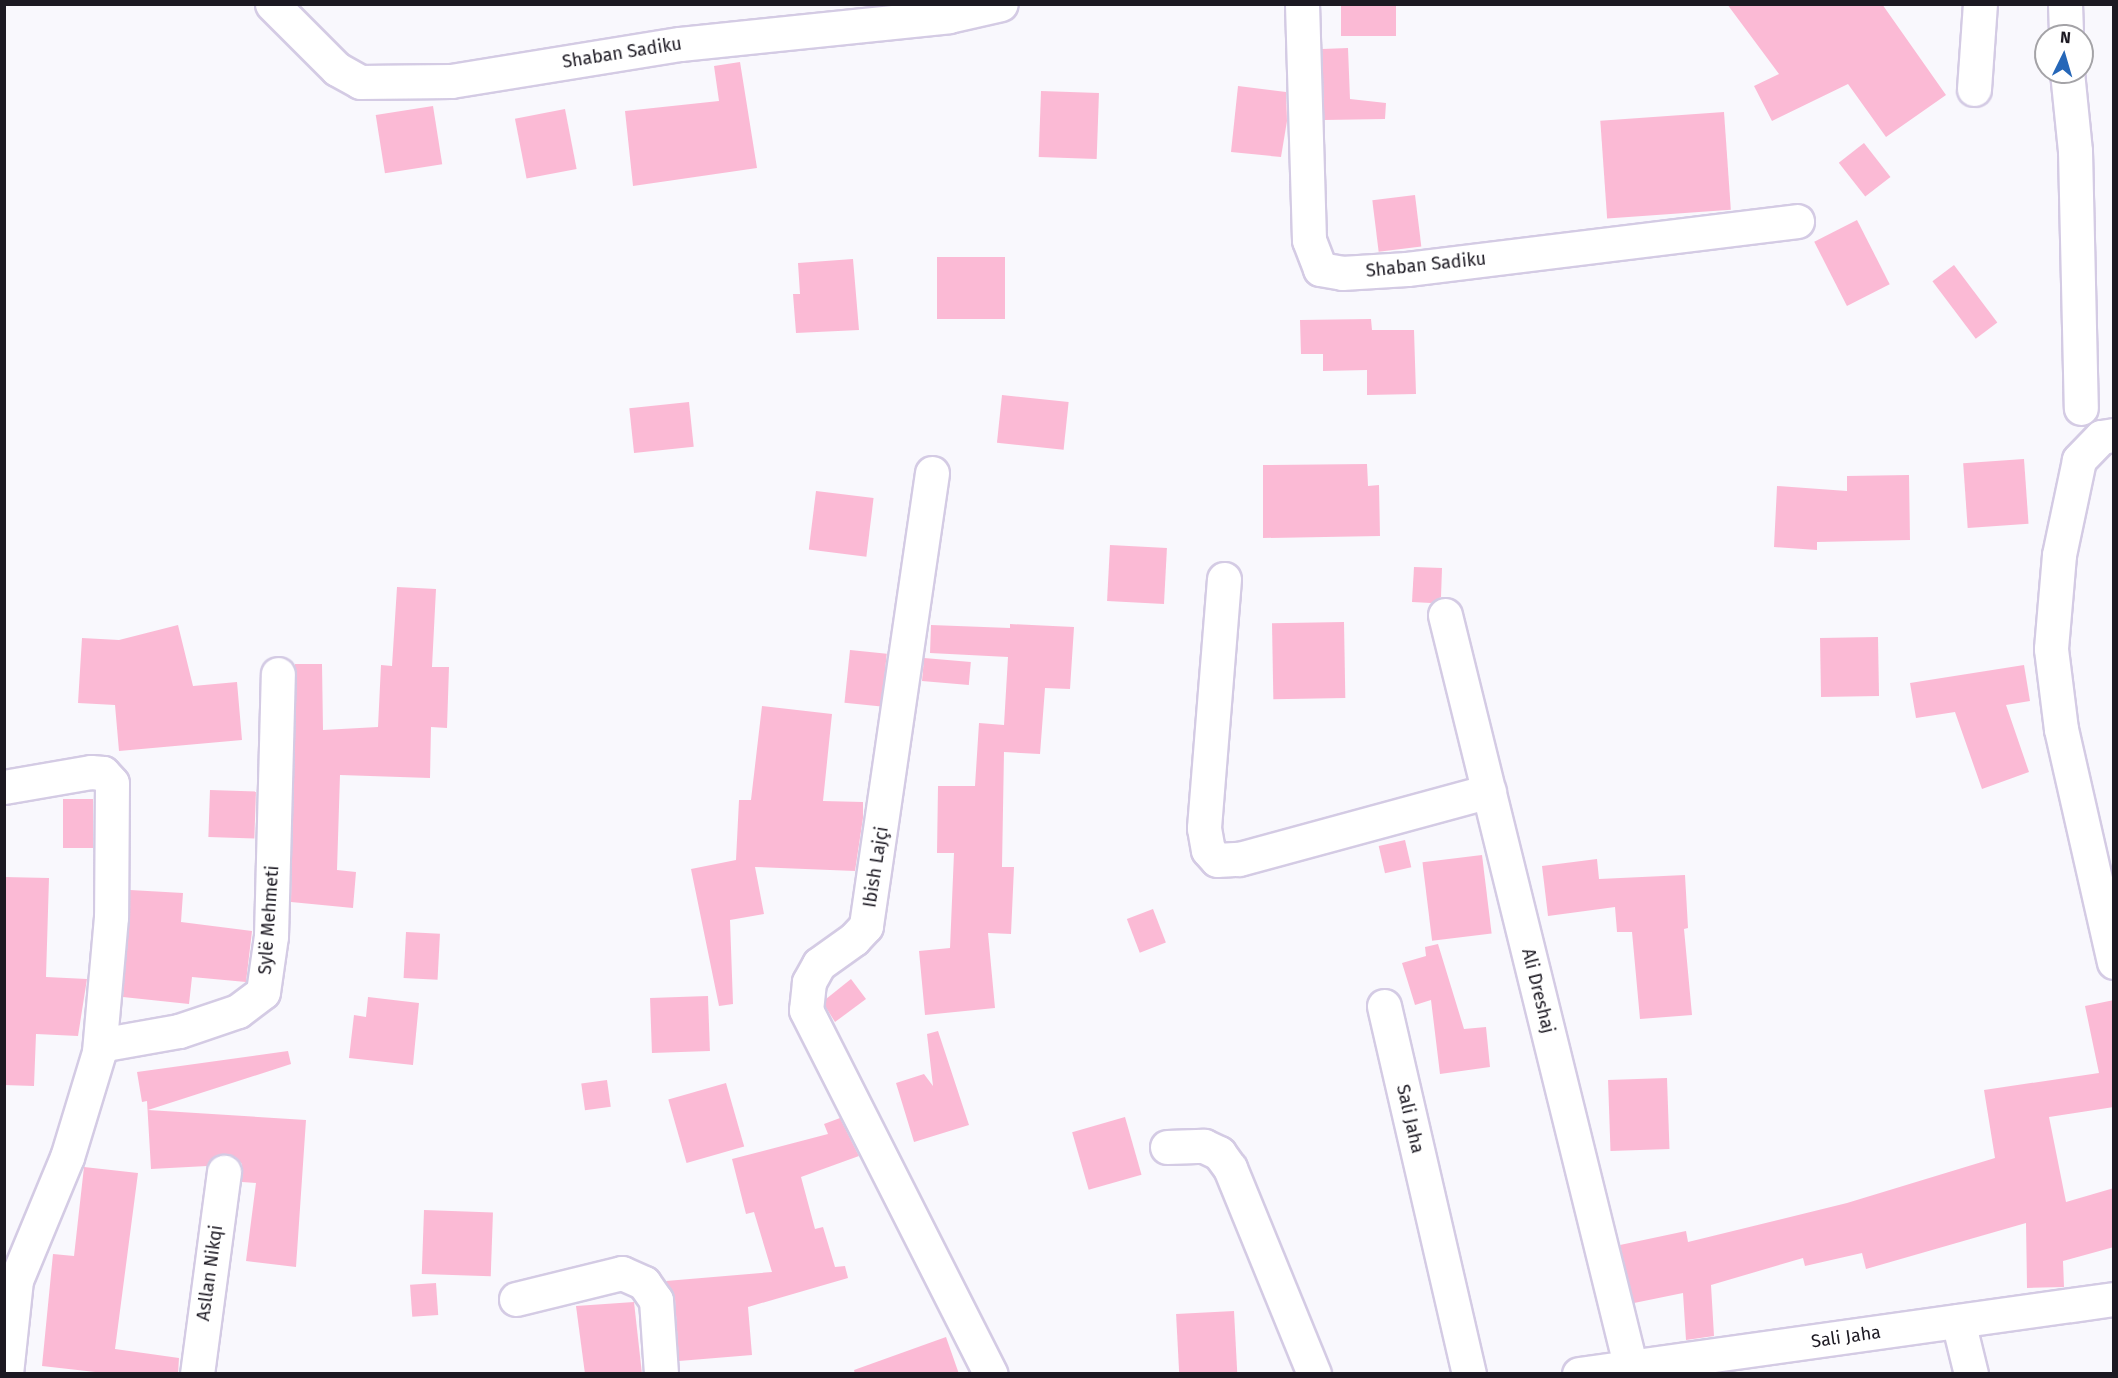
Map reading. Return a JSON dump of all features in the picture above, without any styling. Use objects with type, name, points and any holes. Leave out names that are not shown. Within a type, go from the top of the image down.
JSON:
[{"type":"street","name":"Shaban Sadiku","points":[[272,4],[337,69],[360,82],[451,81],[680,44],[949,16],[1000,4]]},
{"type":"street","name":"Shaban Sadiku","points":[[1302,4],[1309,240],[1320,269],[1342,273],[1407,269],[1797,221]]},
{"type":"street","points":[[1974,89],[1980,4]]},
{"type":"street","points":[[2065,4],[2066,24]]},
{"type":"street","points":[[2068,84],[2075,151],[2081,408]]},
{"type":"street","points":[[2114,435],[2102,437],[2079,460],[2059,555],[2051,649],[2061,729],[2114,962]]},
{"type":"street","name":"Ibish Lajçi","points":[[932,473],[866,926],[854,939],[819,964],[809,982],[806,1010],[991,1374]]},
{"type":"street","points":[[1224,579],[1204,828],[1208,850],[1217,860],[1239,859],[1489,791]]},
{"type":"street","name":"Ali Dreshaj","points":[[1445,615],[1630,1368]]},
{"type":"street","name":"Sylë Mehmeti","points":[[99,1045],[179,1031],[238,1011],[263,992],[271,936],[278,674]]},
{"type":"street","points":[[4,786],[91,772],[103,774],[112,783],[111,917],[99,1045],[67,1157],[16,1280],[6,1374]]},
{"type":"street","name":"Sali Jaha","points":[[1384,1006],[1469,1374]]},
{"type":"street","points":[[1167,1147],[1204,1146],[1219,1153],[1230,1168],[1314,1374]]},
{"type":"street","name":"Asllan Nikqi","points":[[196,1374],[224,1172]]},
{"type":"street","points":[[516,1299],[622,1273],[644,1283],[656,1300],[661,1374]]},
{"type":"street","name":"Sali Jaha","points":[[1579,1374],[2114,1299]]},
{"type":"street","points":[[1958,1321],[1971,1374]]},
{"type":"building","points":[[1341,4],[1396,4],[1396,36],[1341,36]]},
{"type":"building","points":[[1727,4],[1882,4],[1946,95],[1886,137],[1848,84],[1772,121],[1754,86],[1779,74]]},
{"type":"building","points":[[1348,48],[1350,99],[1386,103],[1385,119],[1324,120],[1322,49]]},
{"type":"building","points":[[740,62],[757,168],[633,186],[625,111],[719,101],[714,66]]},
{"type":"building","points":[[1238,86],[1286,92],[1287,121],[1281,157],[1231,152]]},
{"type":"building","points":[[1041,91],[1099,93],[1097,159],[1039,157]]},
{"type":"building","points":[[433,106],[442,164],[385,173],[376,115]]},
{"type":"building","points":[[565,109],[577,169],[527,179],[515,119]]},
{"type":"building","points":[[1724,112],[1731,210],[1607,218],[1600,121]]},
{"type":"building","points":[[1864,143],[1890,177],[1865,197],[1839,163]]},
{"type":"building","points":[[1415,195],[1421,247],[1379,252],[1372,200]]},
{"type":"building","points":[[1857,220],[1890,284],[1847,306],[1814,242]]},
{"type":"building","points":[[937,257],[1005,257],[1005,319],[937,319]]},
{"type":"building","points":[[853,259],[859,330],[796,333],[793,294],[800,294],[798,263]]},
{"type":"building","points":[[1954,265],[1997,323],[1976,339],[1932,281]]},
{"type":"building","points":[[1371,319],[1372,330],[1414,330],[1416,394],[1367,395],[1367,370],[1323,371],[1323,354],[1301,354],[1300,320]]},
{"type":"building","points":[[1002,395],[1069,402],[1064,450],[997,443]]},
{"type":"building","points":[[689,402],[694,447],[634,453],[629,408]]},
{"type":"building","points":[[2024,459],[2029,524],[1968,528],[1963,463]]},
{"type":"building","points":[[1367,464],[1368,486],[1379,485],[1380,536],[1263,538],[1263,465]]},
{"type":"building","points":[[1909,475],[1910,540],[1817,542],[1817,550],[1774,547],[1777,486],[1847,491],[1847,476]]},
{"type":"building","points":[[816,491],[874,498],[866,557],[809,550]]},
{"type":"building","points":[[1110,545],[1167,548],[1164,604],[1107,601]]},
{"type":"building","points":[[1414,567],[1442,568],[1441,597],[1431,603],[1412,602]]},
{"type":"building","points":[[397,587],[436,589],[432,667],[449,667],[447,728],[431,727],[430,778],[340,775],[337,870],[356,872],[353,908],[291,902],[295,664],[322,664],[323,730],[378,727],[381,665],[392,666]]},
{"type":"building","points":[[1344,622],[1345,698],[1273,699],[1272,623]]},
{"type":"building","points":[[1010,624],[1074,627],[1070,689],[1045,688],[1040,754],[1004,752],[1002,867],[1014,867],[1011,934],[988,933],[995,1008],[925,1015],[919,951],[950,948],[954,853],[937,853],[938,786],[975,786],[979,723],[1004,725],[1008,657],[930,653],[931,625],[1010,628]]},
{"type":"building","points":[[178,625],[193,686],[237,682],[242,740],[119,751],[115,705],[78,703],[82,638],[119,640]]},
{"type":"building","points":[[1878,637],[1879,696],[1821,697],[1820,638]]},
{"type":"building","points":[[850,650],[887,654],[881,707],[844,703]]},
{"type":"building","points":[[924,658],[971,662],[969,685],[922,681]]},
{"type":"building","points":[[2024,665],[2030,701],[2006,705],[2029,772],[1982,789],[1955,712],[1916,718],[1910,683]]},
{"type":"building","points":[[762,706],[832,714],[823,801],[863,802],[863,818],[855,871],[755,867],[764,914],[730,920],[733,1004],[719,1006],[691,869],[736,860],[739,800],[751,800]]},
{"type":"building","points":[[210,790],[256,792],[254,839],[208,837]]},
{"type":"building","points":[[63,799],[93,799],[93,848],[63,848]]},
{"type":"building","points":[[1405,840],[1411,867],[1385,873],[1379,846]]},
{"type":"building","points":[[1482,855],[1492,933],[1432,941],[1422,862]]},
{"type":"building","points":[[1597,859],[1599,879],[1685,875],[1688,928],[1684,929],[1692,1015],[1640,1019],[1632,932],[1617,932],[1615,907],[1548,916],[1542,866]]},
{"type":"building","points":[[4,877],[49,878],[46,977],[87,979],[78,1036],[36,1034],[34,1086],[4,1085]]},
{"type":"building","points":[[130,890],[183,893],[181,922],[252,931],[246,982],[192,977],[189,1004],[123,997]]},
{"type":"building","points":[[1153,909],[1166,943],[1140,953],[1127,919]]},
{"type":"building","points":[[406,932],[440,934],[438,980],[404,978]]},
{"type":"building","points":[[1438,944],[1464,1029],[1486,1027],[1490,1067],[1440,1074],[1431,1000],[1415,1005],[1402,963],[1426,956],[1425,947]]},
{"type":"building","points":[[851,979],[866,999],[835,1022],[825,1006],[826,999]]},
{"type":"building","points":[[708,996],[710,1051],[652,1053],[650,998]]},
{"type":"building","points":[[368,997],[419,1003],[413,1065],[349,1058],[354,1015],[366,1017]]},
{"type":"building","points":[[2114,1000],[2114,1107],[2049,1117],[2066,1202],[2114,1188],[2114,1247],[2063,1261],[2064,1287],[2027,1288],[2026,1223],[1866,1269],[1862,1253],[1805,1266],[1803,1258],[1711,1285],[1714,1336],[1686,1340],[1683,1293],[1634,1303],[1620,1245],[1686,1231],[1688,1242],[1847,1203],[1995,1158],[1984,1090],[2099,1073],[2085,1006]]},
{"type":"building","points":[[938,1031],[969,1125],[914,1142],[896,1083],[924,1074],[933,1086],[927,1034]]},
{"type":"building","points":[[288,1051],[291,1064],[148,1110],[306,1120],[296,1267],[246,1261],[256,1183],[242,1182],[242,1164],[235,1157],[217,1155],[207,1166],[151,1169],[147,1101],[142,1102],[137,1072]]},
{"type":"building","points":[[1667,1078],[1669,1149],[1611,1151],[1608,1080]]},
{"type":"building","points":[[607,1080],[611,1107],[585,1110],[581,1084]]},
{"type":"building","points":[[726,1083],[744,1146],[687,1163],[668,1100]]},
{"type":"building","points":[[1125,1117],[1142,1175],[1089,1190],[1072,1132]]},
{"type":"building","points":[[840,1118],[859,1156],[801,1177],[815,1229],[823,1227],[835,1267],[845,1266],[848,1278],[748,1307],[752,1355],[679,1361],[675,1299],[666,1281],[772,1272],[754,1212],[746,1214],[732,1159],[828,1134],[824,1124]]},
{"type":"building","points":[[84,1167],[138,1173],[115,1349],[179,1358],[178,1374],[113,1374],[42,1366],[53,1254],[74,1256]]},
{"type":"building","points":[[424,1210],[493,1212],[491,1276],[422,1274]]},
{"type":"building","points":[[436,1283],[438,1315],[412,1317],[410,1285]]},
{"type":"building","points":[[634,1302],[642,1374],[585,1374],[576,1306]]},
{"type":"building","points":[[1234,1311],[1237,1374],[1179,1374],[1176,1314]]},
{"type":"building","points":[[946,1337],[959,1374],[855,1374],[854,1370]]}]
